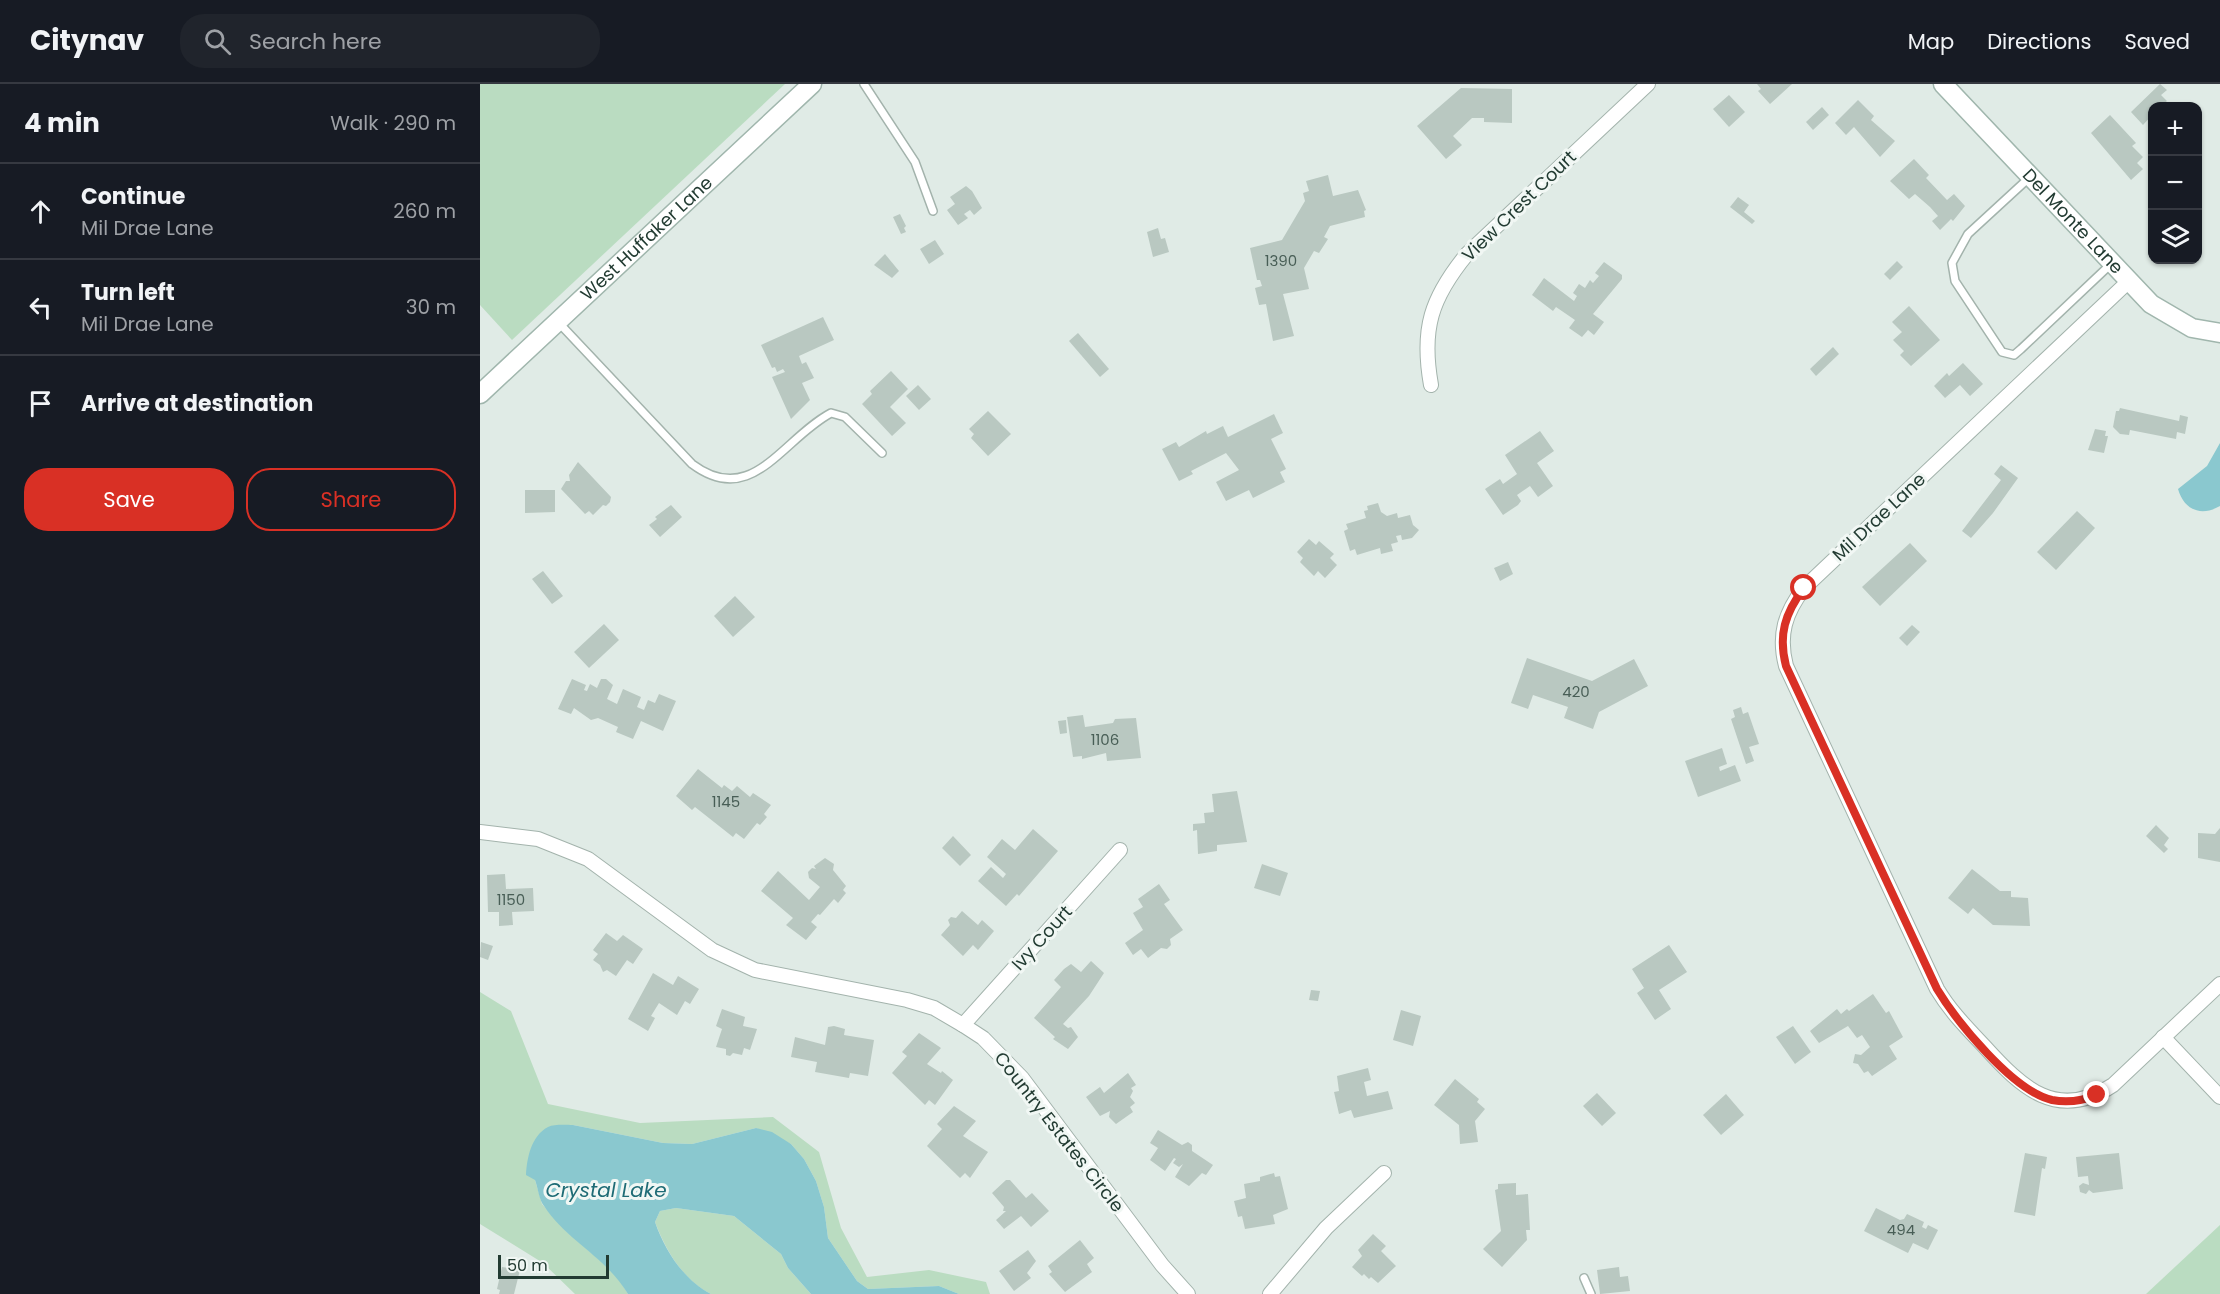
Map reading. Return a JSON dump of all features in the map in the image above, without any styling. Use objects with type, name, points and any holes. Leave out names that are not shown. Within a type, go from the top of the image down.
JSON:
[{"type":"street","name":"West Huffaker Lane","points":[[480,394],[812,84]]},
{"type":"street","name":"View Crest Court","points":[[1431,385],[1426,341],[1429,319],[1437,297],[1450,273],[1467,254],[1648,84]]},
{"type":"street","name":"Del Monte Lane","points":[[1943,84],[2151,304],[2171,318],[2192,328],[2220,333]]},
{"type":"street","name":"Mil Drae Lane","points":[[2129,281],[1804,588],[1791,605],[1785,620],[1781,649],[1786,666],[1937,989],[1950,1010],[2003,1067],[2036,1094],[2051,1100],[2083,1101],[2113,1085],[2220,984]]},
{"type":"street","name":"Country Estates Circle","points":[[480,832],[538,839],[588,859],[712,950],[755,970],[907,1000],[934,1008],[963,1025],[996,1050],[1022,1078],[1162,1265],[1188,1294]]},
{"type":"street","name":"Ivy Court","points":[[963,1025],[1120,850]]},
{"type":"street","points":[[2163,1037],[2220,1097]]},
{"type":"street","points":[[1270,1294],[1326,1228],[1384,1173]]},
{"type":"lane","points":[[864,84],[915,162],[933,211]]},
{"type":"lane","points":[[2030,177],[1968,234],[1958,247],[1952,263],[1955,281],[2002,352],[2014,355],[2112,263]]},
{"type":"lane","points":[[557,321],[692,464],[709,476],[732,481],[761,469],[819,419],[831,413],[845,417],[882,453]]},
{"type":"lane","points":[[1584,1278],[1591,1294]]},
{"type":"green space","points":[[480,84],[785,84],[512,340],[480,305]]},
{"type":"green space","points":[[480,992],[511,1011],[548,1104],[640,1123],[773,1117],[819,1152],[841,1228],[867,1277],[929,1270],[986,1282],[990,1294],[959,1294],[939,1286],[868,1289],[857,1281],[828,1238],[824,1207],[816,1181],[804,1159],[791,1144],[756,1128],[692,1144],[663,1143],[573,1125],[549,1127],[535,1180],[542,1204],[567,1232],[616,1274],[628,1294],[575,1294],[543,1263],[480,1224]]},
{"type":"green space","points":[[676,1208],[734,1216],[781,1254],[788,1268],[811,1294],[711,1294],[701,1288],[684,1273],[670,1254],[655,1222],[660,1211]]},
{"type":"green space","points":[[2220,1225],[2220,1294],[2146,1294]]},
{"type":"water","points":[[2220,443],[2220,506],[2206,511],[2189,507],[2178,489],[2207,466]]},
{"type":"water","name":"Crystal Lake","points":[[573,1125],[663,1143],[692,1144],[756,1128],[772,1132],[791,1144],[804,1159],[816,1181],[824,1207],[828,1238],[857,1281],[868,1289],[939,1286],[959,1294],[811,1294],[788,1268],[781,1254],[734,1216],[676,1208],[660,1211],[655,1222],[659,1233],[670,1254],[684,1273],[711,1294],[628,1294],[608,1269],[553,1218],[542,1203],[535,1180],[526,1175],[529,1155],[542,1131],[551,1126]]},
{"type":"building","points":[[1757,84],[1792,84],[1770,104],[1758,91],[1761,89]]},
{"type":"building","points":[[2160,84],[2167,90],[2161,95],[2166,102],[2148,102],[2148,119],[2143,125],[2131,112]]},
{"type":"building","points":[[1461,88],[1512,89],[1512,123],[1484,122],[1484,118],[1472,118],[1453,136],[1462,145],[1446,159],[1417,126]]},
{"type":"building","points":[[1729,95],[1745,112],[1729,127],[1713,109]]},
{"type":"building","points":[[1858,100],[1874,116],[1871,120],[1895,141],[1880,157],[1854,127],[1846,135],[1835,123]]},
{"type":"building","points":[[1822,107],[1829,115],[1813,130],[1806,122]]},
{"type":"building","points":[[2110,115],[2136,143],[2132,146],[2143,157],[2137,163],[2143,169],[2131,180],[2091,133]]},
{"type":"building","points":[[1914,159],[1929,175],[1926,178],[1947,200],[1954,194],[1965,206],[1953,221],[1951,219],[1940,230],[1932,221],[1938,216],[1930,207],[1915,194],[1909,199],[1890,181]]},
{"type":"building","points":[[1328,175],[1333,196],[1358,190],[1366,210],[1364,211],[1365,217],[1330,226],[1324,237],[1328,239],[1319,253],[1314,251],[1304,268],[1309,289],[1283,294],[1294,336],[1273,341],[1266,304],[1259,305],[1255,288],[1262,286],[1260,280],[1257,280],[1250,248],[1282,240],[1305,201],[1303,193],[1309,191],[1306,181]]},
{"type":"building","points":[[966,186],[972,191],[982,208],[974,215],[970,210],[964,214],[968,218],[958,225],[947,210],[955,204],[950,197]]},
{"type":"building","points":[[1738,197],[1749,205],[1744,212],[1755,221],[1752,224],[1730,207]]},
{"type":"building","points":[[900,214],[906,226],[904,228],[906,232],[901,234],[893,217]]},
{"type":"building","points":[[1158,228],[1161,239],[1165,238],[1169,252],[1153,257],[1147,232]]},
{"type":"building","points":[[935,240],[944,254],[929,264],[920,249]]},
{"type":"building","points":[[885,254],[899,271],[892,278],[874,265]]},
{"type":"building","points":[[1897,261],[1903,267],[1890,280],[1884,274]]},
{"type":"building","points":[[1604,262],[1622,275],[1622,279],[1593,314],[1604,322],[1594,335],[1588,330],[1582,337],[1569,328],[1575,320],[1556,307],[1553,311],[1532,295],[1544,278],[1574,301],[1577,296],[1573,293],[1579,284],[1585,288],[1590,280],[1593,283],[1599,276],[1595,273]]},
{"type":"building","points":[[1909,306],[1940,340],[1911,366],[1900,355],[1904,351],[1893,340],[1902,332],[1892,322]]},
{"type":"building","points":[[823,317],[834,340],[799,356],[802,364],[806,362],[814,378],[802,383],[810,400],[791,419],[772,377],[785,372],[783,369],[777,372],[775,367],[772,368],[761,345]]},
{"type":"building","points":[[1078,333],[1109,369],[1100,377],[1069,341]]},
{"type":"building","points":[[1833,347],[1839,354],[1816,376],[1810,369]]},
{"type":"building","points":[[1963,363],[1983,384],[1970,396],[1960,385],[1945,398],[1934,386],[1947,373],[1949,376]]},
{"type":"building","points":[[891,371],[908,389],[890,407],[906,423],[892,436],[862,404],[872,394],[870,391]]},
{"type":"building","points":[[918,385],[931,399],[919,410],[906,396]]},
{"type":"building","points":[[2120,408],[2179,421],[2180,415],[2188,417],[2185,434],[2177,432],[2176,439],[2130,430],[2129,435],[2120,434],[2113,427],[2116,411]]},
{"type":"building","points":[[988,411],[1011,434],[988,456],[971,438],[974,434],[969,429]]},
{"type":"building","points":[[1274,414],[1283,433],[1271,439],[1286,469],[1280,472],[1285,482],[1253,498],[1249,490],[1226,501],[1216,482],[1239,470],[1226,453],[1191,471],[1193,474],[1179,481],[1162,449],[1176,442],[1179,447],[1206,431],[1207,434],[1223,426],[1228,437]]},
{"type":"building","points":[[2095,429],[2106,431],[2105,436],[2108,436],[2104,453],[2088,450]]},
{"type":"building","points":[[1540,431],[1554,451],[1537,463],[1553,486],[1538,497],[1530,486],[1517,495],[1521,501],[1518,505],[1503,515],[1485,489],[1500,479],[1503,484],[1517,474],[1505,455]]},
{"type":"building","points":[[578,462],[611,497],[606,506],[603,505],[593,515],[589,511],[585,514],[561,489],[566,481],[570,481],[569,475]]},
{"type":"building","points":[[2001,465],[2018,478],[1993,513],[1971,538],[1962,531],[2001,480],[1994,474]]},
{"type":"building","points":[[525,490],[555,490],[555,512],[525,513]]},
{"type":"building","points":[[1378,503],[1381,512],[1387,516],[1397,513],[1398,518],[1410,515],[1413,525],[1419,530],[1412,538],[1402,540],[1401,535],[1396,536],[1398,542],[1391,544],[1393,551],[1381,554],[1380,548],[1357,555],[1355,549],[1350,551],[1344,531],[1348,529],[1346,524],[1366,518],[1364,511],[1368,510],[1367,506]]},
{"type":"building","points":[[671,505],[682,517],[660,537],[649,525],[657,519],[655,517]]},
{"type":"building","points":[[2077,511],[2095,528],[2056,570],[2037,552]]},
{"type":"building","points":[[1309,539],[1316,545],[1319,541],[1334,554],[1330,558],[1337,565],[1325,578],[1318,571],[1314,576],[1300,562],[1303,558],[1297,552]]},
{"type":"building","points":[[1910,543],[1927,561],[1880,606],[1862,587]]},
{"type":"building","points":[[1508,562],[1513,574],[1500,581],[1494,568]]},
{"type":"building","points":[[543,571],[563,596],[552,604],[532,579]]},
{"type":"building","points":[[735,596],[755,617],[733,637],[714,616]]},
{"type":"building","points":[[604,624],[619,640],[589,668],[574,652]]},
{"type":"building","points":[[1912,625],[1920,632],[1907,646],[1899,638]]},
{"type":"building","points":[[1527,658],[1592,681],[1634,659],[1648,686],[1599,712],[1593,729],[1564,718],[1568,707],[1533,695],[1528,709],[1511,703]]},
{"type":"building","points":[[572,679],[586,685],[584,690],[587,691],[590,684],[597,688],[601,679],[606,679],[613,685],[607,699],[617,704],[623,689],[641,697],[637,707],[644,710],[648,700],[655,703],[659,694],[676,701],[663,731],[641,721],[633,739],[616,732],[618,727],[598,718],[591,720],[574,708],[571,714],[558,709]]},
{"type":"building","points":[[1741,707],[1743,714],[1748,712],[1759,744],[1749,747],[1754,761],[1746,764],[1731,719],[1735,717],[1733,710]]},
{"type":"building","points":[[1083,715],[1085,727],[1113,723],[1115,719],[1136,718],[1141,758],[1107,761],[1106,753],[1082,759],[1082,756],[1073,757],[1067,717]]},
{"type":"building","points":[[1066,720],[1067,733],[1060,734],[1058,721]]},
{"type":"building","points":[[1722,748],[1727,764],[1719,767],[1720,771],[1735,765],[1741,781],[1698,797],[1685,761]]},
{"type":"building","points":[[698,769],[722,788],[724,785],[732,791],[737,786],[750,797],[753,793],[771,805],[764,814],[767,817],[760,825],[757,823],[744,839],[736,833],[733,837],[695,807],[692,810],[676,796]]},
{"type":"building","points":[[1237,791],[1247,842],[1217,845],[1217,851],[1198,854],[1197,830],[1193,831],[1193,824],[1205,823],[1204,813],[1214,812],[1212,794]]},
{"type":"building","points":[[2156,825],[2169,838],[2164,845],[2168,849],[2164,853],[2146,836]]},
{"type":"building","points":[[2220,828],[2220,862],[2198,858],[2198,833],[2215,834]]},
{"type":"building","points":[[1033,829],[1058,851],[1019,896],[1017,894],[1006,906],[978,881],[991,867],[1003,878],[1006,874],[987,857],[1002,839],[1015,850]]},
{"type":"building","points":[[953,836],[971,855],[960,866],[942,848]]},
{"type":"building","points":[[825,858],[834,864],[833,870],[846,886],[843,890],[846,893],[838,903],[834,899],[811,922],[817,927],[806,940],[786,925],[793,918],[761,891],[778,871],[809,900],[820,887],[809,878],[808,872],[812,868],[816,869],[814,866]]},
{"type":"building","points":[[1262,864],[1288,873],[1280,896],[1254,888]]},
{"type":"building","points":[[1972,869],[2000,891],[2011,891],[2011,897],[2028,898],[2030,926],[1993,925],[1973,908],[1968,914],[1948,898]]},
{"type":"building","points":[[505,874],[506,889],[533,888],[534,911],[512,912],[513,925],[499,926],[499,912],[488,912],[487,875]]},
{"type":"building","points":[[1159,884],[1170,900],[1164,904],[1183,930],[1170,939],[1171,945],[1167,949],[1161,948],[1148,958],[1141,949],[1133,955],[1125,943],[1143,930],[1133,913],[1143,907],[1138,899]]},
{"type":"building","points":[[962,911],[978,925],[982,920],[994,931],[978,950],[973,945],[963,956],[941,935],[950,925],[948,920],[951,917],[956,918]]},
{"type":"building","points":[[606,933],[617,941],[623,935],[643,949],[633,964],[627,960],[616,976],[607,970],[603,972],[600,965],[593,960],[598,954],[593,950]]},
{"type":"building","points":[[481,942],[493,946],[488,960],[480,957]]},
{"type":"building","points":[[1669,945],[1687,972],[1659,990],[1671,1009],[1655,1020],[1637,993],[1644,988],[1632,969]]},
{"type":"building","points":[[1091,961],[1104,973],[1089,996],[1063,1024],[1068,1028],[1071,1027],[1078,1037],[1068,1049],[1053,1039],[1055,1037],[1034,1018],[1061,987],[1054,980],[1064,969],[1071,964],[1081,972]]},
{"type":"building","points":[[653,973],[673,985],[678,976],[699,989],[690,1004],[685,1001],[677,1015],[659,1003],[651,1016],[655,1018],[648,1031],[628,1019]]},
{"type":"building","points":[[1311,990],[1320,991],[1318,1001],[1309,1000]]},
{"type":"building","points":[[1873,994],[1886,1013],[1889,1011],[1903,1037],[1889,1046],[1897,1059],[1872,1076],[1868,1071],[1864,1073],[1858,1064],[1853,1063],[1855,1054],[1861,1055],[1870,1047],[1862,1035],[1857,1038],[1848,1026],[1819,1043],[1810,1031],[1837,1009],[1841,1014],[1847,1009],[1849,1011]]},
{"type":"building","points":[[722,1009],[745,1017],[743,1026],[757,1029],[750,1050],[744,1048],[742,1055],[733,1053],[730,1056],[726,1055],[726,1049],[716,1047],[722,1029],[716,1026]]},
{"type":"building","points":[[1401,1010],[1421,1016],[1413,1046],[1393,1040]]},
{"type":"building","points":[[1793,1026],[1811,1052],[1795,1064],[1776,1037]]},
{"type":"building","points":[[828,1027],[845,1029],[844,1035],[874,1040],[868,1076],[850,1073],[849,1078],[815,1072],[817,1062],[791,1057],[795,1037],[825,1045]]},
{"type":"building","points":[[919,1033],[941,1048],[927,1064],[941,1073],[942,1071],[953,1080],[935,1105],[929,1100],[925,1105],[892,1073],[907,1056],[902,1052]]},
{"type":"building","points":[[1368,1068],[1371,1080],[1364,1082],[1367,1096],[1388,1091],[1393,1109],[1354,1118],[1351,1110],[1339,1114],[1334,1092],[1339,1091],[1337,1076]]},
{"type":"building","points":[[1128,1073],[1136,1085],[1131,1088],[1133,1091],[1130,1097],[1135,1103],[1130,1107],[1133,1112],[1116,1124],[1109,1117],[1110,1111],[1100,1116],[1086,1097],[1100,1087],[1104,1093]]},
{"type":"building","points":[[1455,1079],[1479,1099],[1477,1102],[1485,1109],[1475,1121],[1478,1142],[1460,1144],[1459,1125],[1434,1105]]},
{"type":"building","points":[[1597,1093],[1616,1113],[1602,1126],[1583,1106]]},
{"type":"building","points":[[1726,1094],[1744,1115],[1721,1135],[1703,1115]]},
{"type":"building","points":[[954,1106],[976,1121],[963,1136],[988,1152],[970,1178],[965,1173],[960,1178],[927,1146],[942,1129],[937,1124]]},
{"type":"building","points":[[1158,1130],[1182,1145],[1188,1142],[1192,1145],[1192,1151],[1213,1165],[1206,1175],[1202,1173],[1189,1186],[1175,1177],[1183,1164],[1179,1167],[1173,1163],[1176,1159],[1174,1158],[1165,1171],[1150,1160],[1158,1148],[1150,1143]]},
{"type":"building","points":[[2025,1153],[2047,1157],[2045,1169],[2042,1168],[2035,1216],[2014,1212]]},
{"type":"building","points":[[2119,1153],[2123,1189],[2093,1193],[2089,1190],[2086,1194],[2080,1192],[2079,1186],[2083,1183],[2089,1185],[2088,1176],[2078,1177],[2076,1157]]},
{"type":"building","points":[[1274,1173],[1275,1177],[1280,1176],[1288,1209],[1273,1215],[1275,1224],[1245,1229],[1242,1216],[1238,1217],[1234,1201],[1246,1198],[1244,1184],[1260,1181],[1260,1177]]},
{"type":"building","points":[[1006,1180],[1010,1180],[1026,1198],[1032,1193],[1049,1211],[1031,1227],[1021,1216],[1004,1229],[996,1220],[1006,1211],[1003,1211],[1004,1207],[992,1193]]},
{"type":"building","points":[[1516,1183],[1516,1195],[1528,1194],[1530,1230],[1526,1230],[1527,1240],[1502,1267],[1483,1249],[1501,1231],[1495,1190],[1498,1189],[1498,1184]]},
{"type":"building","points":[[1876,1208],[1900,1220],[1904,1219],[1907,1214],[1924,1222],[1922,1227],[1926,1229],[1928,1225],[1938,1230],[1928,1250],[1913,1243],[1908,1253],[1864,1231]]},
{"type":"building","points":[[1373,1234],[1386,1246],[1381,1251],[1396,1266],[1378,1283],[1371,1277],[1369,1279],[1364,1274],[1362,1276],[1352,1267],[1362,1256],[1358,1250]]},
{"type":"building","points":[[1080,1240],[1094,1258],[1087,1264],[1092,1272],[1065,1292],[1049,1274],[1052,1272],[1048,1266]]},
{"type":"building","points":[[1028,1250],[1036,1261],[1027,1273],[1031,1278],[1014,1291],[999,1271]]},
{"type":"building","points":[[502,1267],[520,1270],[514,1294],[499,1294],[500,1290],[497,1289]]},
{"type":"building","points":[[1619,1267],[1620,1277],[1628,1276],[1630,1291],[1600,1294],[1597,1270]]},
{"type":"route","points":[[1804,588],[1791,605],[1781,636],[1781,649],[1786,666],[1937,989],[1950,1010],[2003,1067],[2036,1094],[2051,1100],[2067,1102],[2083,1101],[2097,1095]]}]
